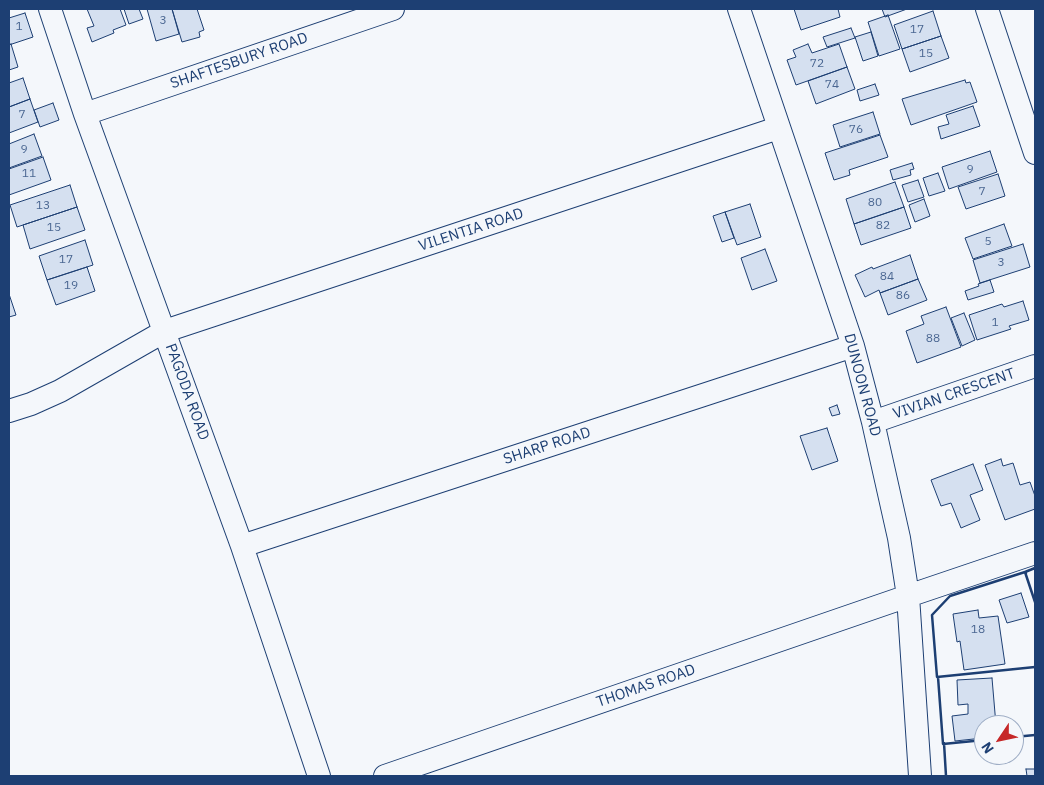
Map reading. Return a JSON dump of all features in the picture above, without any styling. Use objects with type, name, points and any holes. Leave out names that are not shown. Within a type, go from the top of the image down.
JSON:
[{"type":"street","name":"PAGODA ROAD","points":[[50,9],[85,114],[242,546],[319,776]]},
{"type":"street","name":"SHAFTESBURY ROAD","points":[[85,114],[393,9]]},
{"type":"street","name":"DUNOON ROAD","points":[[739,9],[853,346],[873,422],[899,538],[908,596],[920,776]]},
{"type":"street","points":[[987,9],[1035,153]]},
{"type":"street","name":"VILENTIA ROAD","points":[[9,411],[31,404],[60,391],[165,331],[778,128]]},
{"type":"street","name":"SHARP ROAD","points":[[242,546],[853,346]]},
{"type":"street","name":"VIVIAN CRESCENT","points":[[873,422],[1035,366]]},
{"type":"street","points":[[908,596],[1035,553]]},
{"type":"street","name":"THOMAS ROAD","points":[[385,776],[908,596]]},
{"type":"building","points":[[87,9],[120,9],[126,25],[113,30],[114,33],[92,42],[87,28],[94,26]]},
{"type":"building","points":[[124,9],[139,9],[143,19],[129,24]]},
{"type":"building","points":[[147,9],[172,9],[179,34],[156,41]]},
{"type":"building","points":[[172,9],[197,9],[204,30],[199,32],[200,37],[182,42]]},
{"type":"building","points":[[794,9],[838,9],[840,17],[801,30]]},
{"type":"building","points":[[882,9],[907,9],[885,17]]},
{"type":"building","points":[[933,11],[941,36],[902,49],[894,25]]},
{"type":"building","points":[[25,13],[33,37],[9,45],[9,18]]},
{"type":"building","points":[[888,15],[900,49],[879,56],[868,22]]},
{"type":"building","points":[[851,28],[855,38],[827,47],[823,37]]},
{"type":"building","points":[[871,32],[878,56],[863,61],[855,37]]},
{"type":"building","points":[[941,36],[949,58],[910,72],[902,49]]},
{"type":"building","points":[[11,44],[18,67],[9,70],[9,45]]},
{"type":"building","points":[[808,44],[812,53],[839,44],[847,67],[796,85],[787,60],[796,57],[793,50]]},
{"type":"building","points":[[847,67],[855,89],[816,104],[808,81]]},
{"type":"building","points":[[23,78],[30,99],[9,107],[9,83]]},
{"type":"building","points":[[965,80],[966,83],[970,82],[977,102],[911,125],[902,99]]},
{"type":"building","points":[[875,84],[879,95],[860,101],[857,90]]},
{"type":"building","points":[[30,99],[38,122],[9,133],[9,107]]},
{"type":"building","points":[[53,103],[59,120],[40,127],[34,110]]},
{"type":"building","points":[[973,106],[980,126],[941,139],[938,127],[949,124],[946,115]]},
{"type":"building","points":[[873,112],[880,134],[840,147],[833,125]]},
{"type":"building","points":[[34,134],[42,156],[9,168],[9,144]]},
{"type":"building","points":[[880,135],[888,157],[849,170],[850,175],[834,180],[825,153]]},
{"type":"building","points":[[990,151],[997,172],[949,189],[942,167]]},
{"type":"building","points":[[43,157],[51,180],[9,195],[9,169]]},
{"type":"building","points":[[912,163],[914,169],[910,170],[911,175],[893,180],[890,170]]},
{"type":"building","points":[[938,173],[945,191],[929,196],[923,178]]},
{"type":"building","points":[[998,174],[1005,196],[966,209],[958,187]]},
{"type":"building","points":[[918,180],[924,197],[908,202],[902,185]]},
{"type":"building","points":[[895,182],[904,207],[854,224],[846,199]]},
{"type":"building","points":[[70,185],[77,207],[17,227],[10,205]]},
{"type":"building","points":[[924,199],[930,216],[915,222],[909,205]]},
{"type":"building","points":[[750,204],[761,237],[737,245],[725,212]]},
{"type":"building","points":[[77,207],[85,230],[30,249],[23,225]]},
{"type":"building","points":[[904,207],[911,228],[861,245],[854,224]]},
{"type":"building","points":[[725,212],[734,238],[722,242],[713,216]]},
{"type":"building","points":[[1004,224],[1012,246],[973,259],[965,238]]},
{"type":"building","points":[[85,240],[93,265],[47,280],[39,256]]},
{"type":"building","points":[[1023,244],[1030,267],[980,283],[973,260]]},
{"type":"building","points":[[765,249],[777,281],[752,290],[741,258]]},
{"type":"building","points":[[910,255],[918,279],[880,293],[879,290],[865,297],[855,275],[872,267],[873,269]]},
{"type":"building","points":[[87,267],[95,291],[56,305],[47,280]]},
{"type":"building","points":[[918,279],[927,300],[888,315],[880,293]]},
{"type":"building","points":[[990,280],[994,292],[968,300],[965,291]]},
{"type":"building","points":[[9,294],[16,315],[9,317]]},
{"type":"building","points":[[1023,301],[1029,320],[1009,326],[1011,329],[977,340],[969,315],[1002,304],[1004,307]]},
{"type":"building","points":[[946,307],[961,347],[917,363],[906,331],[924,324],[921,316]]},
{"type":"building","points":[[964,313],[975,340],[962,346],[951,318]]},
{"type":"building","points":[[837,405],[840,414],[832,416],[829,408]]},
{"type":"building","points":[[827,428],[838,461],[812,470],[800,436]]},
{"type":"building","points":[[1001,459],[1003,466],[1013,463],[1020,485],[1030,482],[1035,496],[1035,509],[1005,520],[985,465]]},
{"type":"building","points":[[973,464],[983,490],[970,495],[980,520],[961,528],[951,503],[941,506],[931,480]]},
{"type":"building","points":[[1021,593],[1029,617],[1007,623],[999,600]]},
{"type":"building","points":[[978,610],[979,618],[998,616],[1005,664],[964,670],[960,641],[957,642],[953,614]]},
{"type":"building","points":[[992,678],[995,715],[974,715],[974,739],[955,741],[952,716],[968,714],[968,704],[958,705],[957,680]]},
{"type":"building","points":[[1026,769],[1035,769],[1035,776],[1027,776]]},
{"type":"wall","points":[[1026,573],[1035,568]]},
{"type":"wall","points":[[1035,602],[1025,572],[950,596],[932,615],[937,677],[1035,667]]},
{"type":"wall","points":[[938,677],[943,744],[974,741]]},
{"type":"wall","points":[[1024,736],[1035,735]]},
{"type":"wall","points":[[944,743],[946,776]]}]
